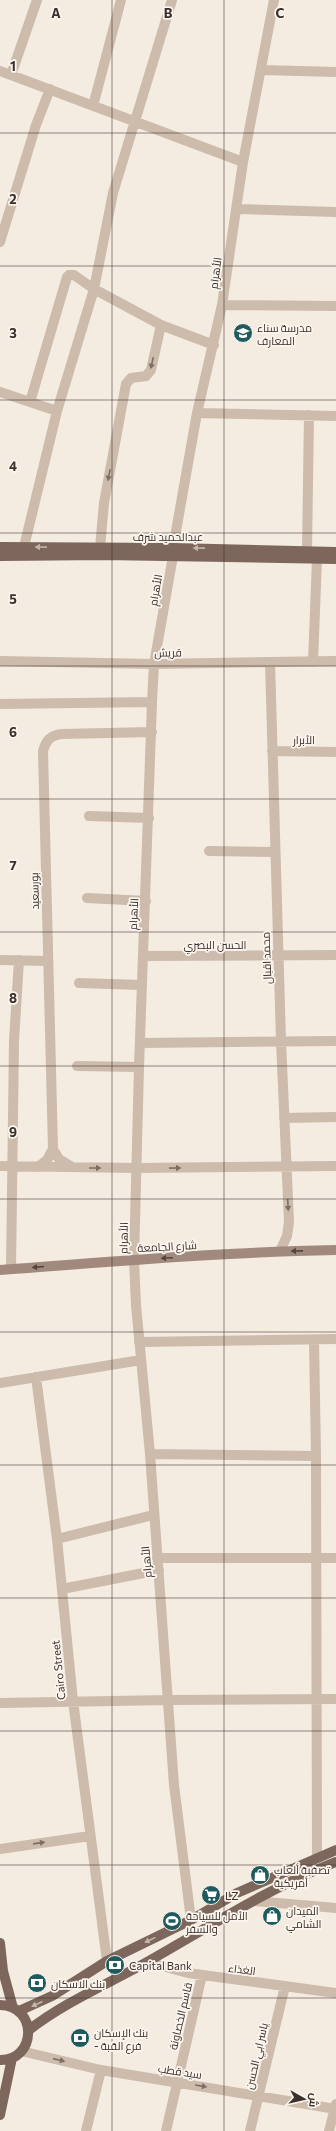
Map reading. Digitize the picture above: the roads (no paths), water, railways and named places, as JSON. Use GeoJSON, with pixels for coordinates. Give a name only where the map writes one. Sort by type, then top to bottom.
{"type":"FeatureCollection","features":[{"type":"Feature","properties":{"kind":"main road","name":"عبدالحميد شرف"},"geometry":{"type":"LineString","coordinates":[[0,547],[22,552],[336,552]]}},
{"type":"Feature","properties":{"kind":"main road","name":"عبدالحميد شرف"},"geometry":{"type":"LineString","coordinates":[[0,556],[22,552],[100,548],[336,559]]}},
{"type":"Feature","properties":{"kind":"main road","name":"شارع الجامعة"},"geometry":{"type":"LineString","coordinates":[[0,1270],[280,1251],[336,1250]]}},
{"type":"Feature","properties":{"kind":"main road"},"geometry":{"type":"LineString","coordinates":[[0,2005],[16,2009],[52,1996],[108,1961],[191,1920],[237,1893],[336,1850]]}},
{"type":"Feature","properties":{"kind":"main road"},"geometry":{"type":"LineString","coordinates":[[29,2030],[54,2012],[147,1962],[254,1901],[336,1862]]}},
{"type":"Feature","properties":{"kind":"main road"},"geometry":{"type":"LineString","coordinates":[[0,1943],[6,1985],[16,2009],[27,2023],[29,2030],[28,2037],[22,2051],[12,2058],[0,2060]]}},
{"type":"Feature","properties":{"kind":"main road"},"geometry":{"type":"LineString","coordinates":[[0,2115],[12,2058]]}},
{"type":"Feature","properties":{"kind":"street"},"geometry":{"type":"LineString","coordinates":[[11,75],[37,0]]}},
{"type":"Feature","properties":{"kind":"street"},"geometry":{"type":"LineString","coordinates":[[94,106],[121,0]]}},
{"type":"Feature","properties":{"kind":"street"},"geometry":{"type":"LineString","coordinates":[[22,552],[57,412],[94,288],[113,193],[172,0]]}},
{"type":"Feature","properties":{"kind":"street","name":"الأهرام"},"geometry":{"type":"LineString","coordinates":[[191,1920],[174,1785],[169,1700],[158,1558],[153,1515],[150,1454],[139,1342],[134,1260],[139,1067],[152,702],[154,664],[197,413],[214,345],[222,305],[243,162],[262,70],[274,0]]}},
{"type":"Feature","properties":{"kind":"street"},"geometry":{"type":"LineString","coordinates":[[262,70],[336,72]]}},
{"type":"Feature","properties":{"kind":"street"},"geometry":{"type":"LineString","coordinates":[[0,71],[243,162]]}},
{"type":"Feature","properties":{"kind":"street"},"geometry":{"type":"LineString","coordinates":[[0,242],[36,124],[50,89]]}},
{"type":"Feature","properties":{"kind":"street"},"geometry":{"type":"LineString","coordinates":[[236,209],[336,212]]}},
{"type":"Feature","properties":{"kind":"street"},"geometry":{"type":"LineString","coordinates":[[30,402],[67,277],[69,275],[74,275],[94,288],[161,325],[214,345]]}},
{"type":"Feature","properties":{"kind":"street"},"geometry":{"type":"LineString","coordinates":[[222,305],[336,306]]}},
{"type":"Feature","properties":{"kind":"street"},"geometry":{"type":"LineString","coordinates":[[100,548],[104,503],[126,384],[131,378],[146,376],[151,370],[161,325]]}},
{"type":"Feature","properties":{"kind":"street"},"geometry":{"type":"LineString","coordinates":[[0,392],[57,412]]}},
{"type":"Feature","properties":{"kind":"street"},"geometry":{"type":"LineString","coordinates":[[197,413],[336,416]]}},
{"type":"Feature","properties":{"kind":"street"},"geometry":{"type":"LineString","coordinates":[[307,551],[309,415]]}},
{"type":"Feature","properties":{"kind":"street"},"geometry":{"type":"LineString","coordinates":[[313,662],[317,559]]}},
{"type":"Feature","properties":{"kind":"street","name":"قريش"},"geometry":{"type":"LineString","coordinates":[[0,661],[154,664],[336,661]]}},
{"type":"Feature","properties":{"kind":"street","name":"محمد اقبال"},"geometry":{"type":"LineString","coordinates":[[270,662],[278,956],[289,1229],[280,1251]]}},
{"type":"Feature","properties":{"kind":"street"},"geometry":{"type":"LineString","coordinates":[[0,704],[152,702]]}},
{"type":"Feature","properties":{"kind":"street","name":"بورسعيد"},"geometry":{"type":"LineString","coordinates":[[53,1149],[43,751],[45,744],[50,737],[62,734],[152,732]]}},
{"type":"Feature","properties":{"kind":"street","name":"الأبرار"},"geometry":{"type":"LineString","coordinates":[[272,751],[336,752]]}},
{"type":"Feature","properties":{"kind":"street"},"geometry":{"type":"LineString","coordinates":[[89,816],[149,818]]}},
{"type":"Feature","properties":{"kind":"street"},"geometry":{"type":"LineString","coordinates":[[209,851],[275,852]]}},
{"type":"Feature","properties":{"kind":"street"},"geometry":{"type":"LineString","coordinates":[[87,898],[146,901]]}},
{"type":"Feature","properties":{"kind":"street","name":"الحسن البصري"},"geometry":{"type":"LineString","coordinates":[[143,956],[336,955]]}},
{"type":"Feature","properties":{"kind":"street"},"geometry":{"type":"LineString","coordinates":[[0,960],[48,961]]}},
{"type":"Feature","properties":{"kind":"street"},"geometry":{"type":"LineString","coordinates":[[11,1270],[14,1041],[19,960]]}},
{"type":"Feature","properties":{"kind":"street"},"geometry":{"type":"LineString","coordinates":[[79,982],[142,985]]}},
{"type":"Feature","properties":{"kind":"street"},"geometry":{"type":"LineString","coordinates":[[140,1043],[336,1041]]}},
{"type":"Feature","properties":{"kind":"street"},"geometry":{"type":"LineString","coordinates":[[77,1066],[139,1067]]}},
{"type":"Feature","properties":{"kind":"street"},"geometry":{"type":"LineString","coordinates":[[284,1118],[336,1117]]}},
{"type":"Feature","properties":{"kind":"street"},"geometry":{"type":"LineString","coordinates":[[38,1167],[47,1160],[53,1149],[63,1163],[74,1168]]}},
{"type":"Feature","properties":{"kind":"street"},"geometry":{"type":"LineString","coordinates":[[0,1166],[74,1168],[336,1166]]}},
{"type":"Feature","properties":{"kind":"street"},"geometry":{"type":"LineString","coordinates":[[139,1342],[336,1339]]}},
{"type":"Feature","properties":{"kind":"street"},"geometry":{"type":"LineString","coordinates":[[314,1340],[316,1456],[317,1857]]}},
{"type":"Feature","properties":{"kind":"street"},"geometry":{"type":"LineString","coordinates":[[0,1383],[141,1360]]}},
{"type":"Feature","properties":{"kind":"street","name":"Cairo Street"},"geometry":{"type":"LineString","coordinates":[[36,1377],[57,1539],[73,1701],[108,1961]]}},
{"type":"Feature","properties":{"kind":"street"},"geometry":{"type":"LineString","coordinates":[[150,1454],[316,1456]]}},
{"type":"Feature","properties":{"kind":"street"},"geometry":{"type":"LineString","coordinates":[[57,1539],[153,1515]]}},
{"type":"Feature","properties":{"kind":"street"},"geometry":{"type":"LineString","coordinates":[[158,1558],[336,1558]]}},
{"type":"Feature","properties":{"kind":"street"},"geometry":{"type":"LineString","coordinates":[[62,1589],[159,1570]]}},
{"type":"Feature","properties":{"kind":"street"},"geometry":{"type":"LineString","coordinates":[[0,1703],[169,1700],[336,1700]]}},
{"type":"Feature","properties":{"kind":"street"},"geometry":{"type":"LineString","coordinates":[[0,1849],[90,1836]]}},
{"type":"Feature","properties":{"kind":"street"},"geometry":{"type":"LineString","coordinates":[[254,1901],[336,1908]]}},
{"type":"Feature","properties":{"kind":"street","name":"الغذاء"},"geometry":{"type":"LineString","coordinates":[[147,1962],[202,1975],[336,1993]]}},
{"type":"Feature","properties":{"kind":"street","name":"قاسم الخصاونة"},"geometry":{"type":"LineString","coordinates":[[166,2131],[202,1975]]}},
{"type":"Feature","properties":{"kind":"street","name":"ياسر ابي الحسن"},"geometry":{"type":"LineString","coordinates":[[250,2131],[285,1986]]}},
{"type":"Feature","properties":{"kind":"street","name":"سيد قطب"},"geometry":{"type":"LineString","coordinates":[[22,2051],[101,2070],[336,2107]]}},
{"type":"Feature","properties":{"kind":"street"},"geometry":{"type":"LineString","coordinates":[[86,2131],[101,2070]]}},
{"type":"Feature","properties":{"kind":"street"},"geometry":{"type":"LineString","coordinates":[[329,2131],[336,2107]]}},
{"type":"Feature","properties":{"kind":"place","name":"مدرسة سناء المعارف"},"geometry":{"type":"Point","coordinates":[243,333]}},
{"type":"Feature","properties":{"kind":"place","name":"تصفية ألعاب أمريكية"},"geometry":{"type":"Point","coordinates":[260,1875]}},
{"type":"Feature","properties":{"kind":"place","name":"LZ"},"geometry":{"type":"Point","coordinates":[211,1895]}},
{"type":"Feature","properties":{"kind":"place","name":"الميدان الشامي"},"geometry":{"type":"Point","coordinates":[272,1916]}},
{"type":"Feature","properties":{"kind":"place","name":"الأمل للسياحة والسفر"},"geometry":{"type":"Point","coordinates":[172,1921]}},
{"type":"Feature","properties":{"kind":"place","name":"Capital Bank"},"geometry":{"type":"Point","coordinates":[115,1965]}},
{"type":"Feature","properties":{"kind":"place","name":"بنك الاسكان"},"geometry":{"type":"Point","coordinates":[37,1983]}},
{"type":"Feature","properties":{"kind":"place","name":"بنك الإسكان - فرع القبة"},"geometry":{"type":"Point","coordinates":[80,2038]}}]}
